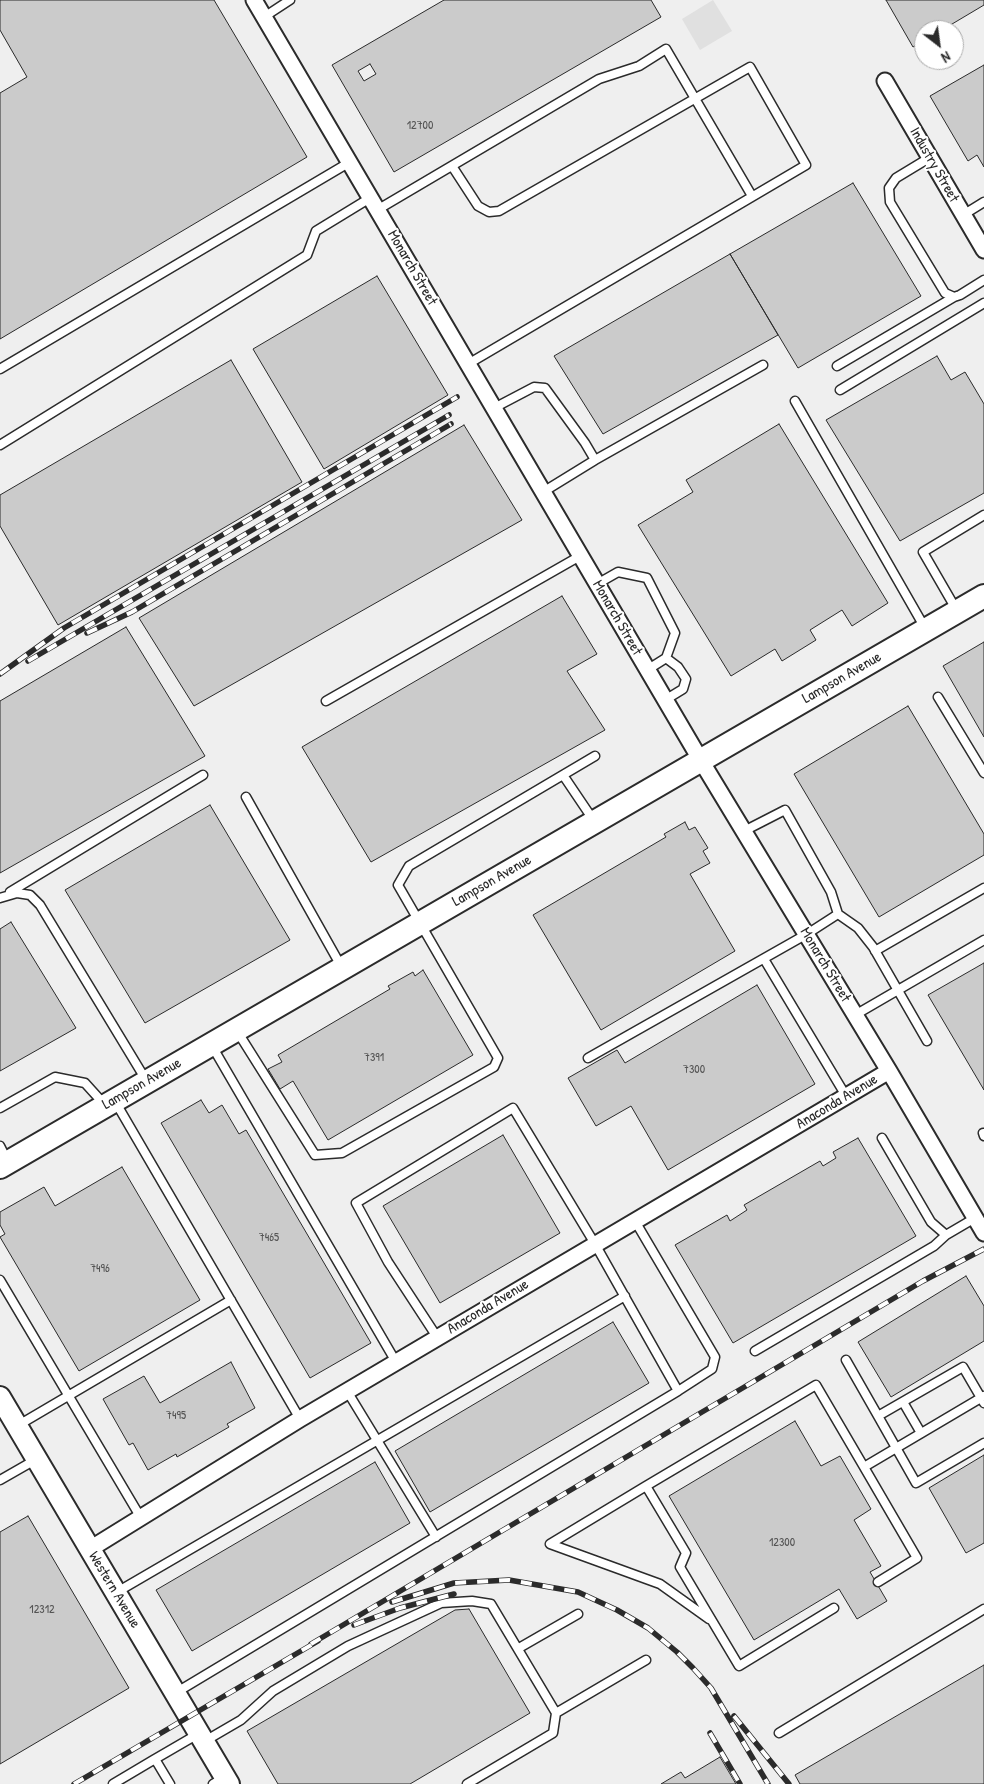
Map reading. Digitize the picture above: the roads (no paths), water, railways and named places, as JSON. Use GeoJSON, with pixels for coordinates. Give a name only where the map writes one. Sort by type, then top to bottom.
{"type":"FeatureCollection","features":[{"type":"Feature","properties":{"kind":"main road","name":"Lampson Avenue"},"geometry":{"type":"LineString","coordinates":[[3,1158],[110,1103],[700,759],[984,596]]}},
{"type":"Feature","properties":{"kind":"street","name":"Monarch Street"},"geometry":{"type":"LineString","coordinates":[[254,0],[647,670],[856,1015],[984,1232]]}},
{"type":"Feature","properties":{"kind":"street","name":"Industry Street"},"geometry":{"type":"LineString","coordinates":[[885,81],[984,250]]}},
{"type":"Feature","properties":{"kind":"street","name":"Anaconda Avenue"},"geometry":{"type":"LineString","coordinates":[[90,1549],[300,1418],[889,1071]]}},
{"type":"Feature","properties":{"kind":"street","name":"Western Avenue"},"geometry":{"type":"LineString","coordinates":[[0,1397],[201,1738],[222,1782]]}},
{"type":"Feature","properties":{"kind":"lane"},"geometry":{"type":"LineString","coordinates":[[264,17],[290,0]]}},
{"type":"Feature","properties":{"kind":"lane"},"geometry":{"type":"LineString","coordinates":[[0,444],[308,255],[316,231],[452,166],[599,79],[639,66],[666,49],[752,196]]}},
{"type":"Feature","properties":{"kind":"lane"},"geometry":{"type":"LineString","coordinates":[[452,166],[478,206],[489,212],[499,211],[750,67],[806,165],[468,364]]}},
{"type":"Feature","properties":{"kind":"lane"},"geometry":{"type":"LineString","coordinates":[[929,158],[896,178],[889,188],[890,202],[944,293],[954,297]]}},
{"type":"Feature","properties":{"kind":"lane"},"geometry":{"type":"LineString","coordinates":[[0,369],[350,162]]}},
{"type":"Feature","properties":{"kind":"lane"},"geometry":{"type":"LineString","coordinates":[[963,214],[984,202]]}},
{"type":"Feature","properties":{"kind":"lane"},"geometry":{"type":"LineString","coordinates":[[837,366],[984,280]]}},
{"type":"Feature","properties":{"kind":"lane"},"geometry":{"type":"LineString","coordinates":[[840,390],[984,303]]}},
{"type":"Feature","properties":{"kind":"lane"},"geometry":{"type":"LineString","coordinates":[[543,492],[595,460],[763,365]]}},
{"type":"Feature","properties":{"kind":"lane"},"geometry":{"type":"LineString","coordinates":[[494,408],[534,386],[545,388],[595,460]]}},
{"type":"Feature","properties":{"kind":"lane"},"geometry":{"type":"LineString","coordinates":[[795,401],[926,630]]}},
{"type":"Feature","properties":{"kind":"lane"},"geometry":{"type":"LineString","coordinates":[[957,611],[922,552],[984,515]]}},
{"type":"Feature","properties":{"kind":"lane"},"geometry":{"type":"LineString","coordinates":[[326,701],[580,556]]}},
{"type":"Feature","properties":{"kind":"lane"},"geometry":{"type":"LineString","coordinates":[[597,584],[618,572],[647,578],[675,633],[666,658],[647,670]]}},
{"type":"Feature","properties":{"kind":"lane"},"geometry":{"type":"LineString","coordinates":[[665,700],[683,689],[686,680],[678,667],[666,658]]}},
{"type":"Feature","properties":{"kind":"lane"},"geometry":{"type":"LineString","coordinates":[[938,697],[984,773]]}},
{"type":"Feature","properties":{"kind":"lane"},"geometry":{"type":"LineString","coordinates":[[236,1030],[315,1155],[342,1153],[494,1066],[498,1058],[398,885],[409,866],[594,756]]}},
{"type":"Feature","properties":{"kind":"lane"},"geometry":{"type":"LineString","coordinates":[[1,897],[203,775]]}},
{"type":"Feature","properties":{"kind":"lane"},"geometry":{"type":"LineString","coordinates":[[563,775],[594,821]]}},
{"type":"Feature","properties":{"kind":"lane"},"geometry":{"type":"LineString","coordinates":[[246,798],[342,968]]}},
{"type":"Feature","properties":{"kind":"lane"},"geometry":{"type":"LineString","coordinates":[[744,831],[785,810],[831,892],[838,914],[858,928],[875,951],[927,1041]]}},
{"type":"Feature","properties":{"kind":"lane"},"geometry":{"type":"LineString","coordinates":[[875,951],[984,888]]}},
{"type":"Feature","properties":{"kind":"lane"},"geometry":{"type":"LineString","coordinates":[[1,897],[17,893],[30,895],[40,905],[147,1081]]}},
{"type":"Feature","properties":{"kind":"lane"},"geometry":{"type":"LineString","coordinates":[[588,1058],[764,959],[838,914]]}},
{"type":"Feature","properties":{"kind":"lane"},"geometry":{"type":"LineString","coordinates":[[856,1015],[984,940]]}},
{"type":"Feature","properties":{"kind":"lane"},"geometry":{"type":"LineString","coordinates":[[764,959],[846,1096]]}},
{"type":"Feature","properties":{"kind":"lane"},"geometry":{"type":"LineString","coordinates":[[211,1044],[396,1362]]}},
{"type":"Feature","properties":{"kind":"lane"},"geometry":{"type":"LineString","coordinates":[[0,1108],[55,1077],[85,1083],[110,1103],[231,1300],[300,1418]]}},
{"type":"Feature","properties":{"kind":"lane"},"geometry":{"type":"LineString","coordinates":[[437,1338],[388,1262],[356,1204],[512,1108],[595,1244],[678,1391]]}},
{"type":"Feature","properties":{"kind":"lane"},"geometry":{"type":"LineString","coordinates":[[882,1138],[931,1222],[946,1235]]}},
{"type":"Feature","properties":{"kind":"lane"},"geometry":{"type":"LineString","coordinates":[[755,1351],[934,1246],[946,1235],[975,1218]]}},
{"type":"Feature","properties":{"kind":"lane"},"geometry":{"type":"LineString","coordinates":[[175,1693],[712,1369],[715,1357],[635,1221]]}},
{"type":"Feature","properties":{"kind":"lane"},"geometry":{"type":"LineString","coordinates":[[0,1280],[141,1518]]}},
{"type":"Feature","properties":{"kind":"lane"},"geometry":{"type":"LineString","coordinates":[[116,1593],[378,1442],[625,1296]]}},
{"type":"Feature","properties":{"kind":"lane"},"geometry":{"type":"LineString","coordinates":[[17,1426],[231,1300]]}},
{"type":"Feature","properties":{"kind":"lane"},"geometry":{"type":"LineString","coordinates":[[846,1360],[916,1483],[984,1443]]}},
{"type":"Feature","properties":{"kind":"lane"},"geometry":{"type":"LineString","coordinates":[[864,1467],[983,1399],[963,1367],[878,1416]]}},
{"type":"Feature","properties":{"kind":"lane"},"geometry":{"type":"LineString","coordinates":[[714,1623],[660,1584],[550,1544],[816,1386],[917,1558],[878,1582]]}},
{"type":"Feature","properties":{"kind":"lane"},"geometry":{"type":"LineString","coordinates":[[347,1391],[436,1537]]}},
{"type":"Feature","properties":{"kind":"lane"},"geometry":{"type":"LineString","coordinates":[[903,1402],[921,1433]]}},
{"type":"Feature","properties":{"kind":"lane"},"geometry":{"type":"LineString","coordinates":[[0,1480],[37,1459]]}},
{"type":"Feature","properties":{"kind":"lane"},"geometry":{"type":"LineString","coordinates":[[646,1486],[686,1553],[680,1567],[739,1666],[834,1608]]}},
{"type":"Feature","properties":{"kind":"lane"},"geometry":{"type":"LineString","coordinates":[[113,1784],[155,1759],[241,1720],[273,1691],[348,1646],[441,1603],[472,1601],[491,1604],[519,1648],[556,1713],[553,1733],[467,1784]]}},
{"type":"Feature","properties":{"kind":"lane"},"geometry":{"type":"LineString","coordinates":[[779,1733],[984,1610]]}},
{"type":"Feature","properties":{"kind":"lane"},"geometry":{"type":"LineString","coordinates":[[519,1648],[578,1614]]}},
{"type":"Feature","properties":{"kind":"lane"},"geometry":{"type":"LineString","coordinates":[[556,1713],[646,1660]]}},
{"type":"Feature","properties":{"kind":"lane"},"geometry":{"type":"LineString","coordinates":[[155,1759],[170,1784]]}},
{"type":"Feature","properties":{"kind":"railway"},"geometry":{"type":"LineString","coordinates":[[0,674],[64,628],[457,397]]}},
{"type":"Feature","properties":{"kind":"railway"},"geometry":{"type":"LineString","coordinates":[[28,661],[449,415]]}},
{"type":"Feature","properties":{"kind":"railway"},"geometry":{"type":"LineString","coordinates":[[87,633],[132,612],[451,424]]}},
{"type":"Feature","properties":{"kind":"railway"},"geometry":{"type":"LineString","coordinates":[[311,1644],[923,1281],[984,1249]]}},
{"type":"Feature","properties":{"kind":"railway"},"geometry":{"type":"LineString","coordinates":[[392,1602],[454,1583],[509,1580],[578,1592],[617,1610],[648,1628],[677,1652],[711,1688],[768,1784]]}},
{"type":"Feature","properties":{"kind":"railway"},"geometry":{"type":"LineString","coordinates":[[354,1625],[400,1608],[454,1594]]}},
{"type":"Feature","properties":{"kind":"railway"},"geometry":{"type":"LineString","coordinates":[[74,1784],[318,1641]]}},
{"type":"Feature","properties":{"kind":"railway"},"geometry":{"type":"LineString","coordinates":[[734,1716],[789,1784]]}},
{"type":"Feature","properties":{"kind":"railway"},"geometry":{"type":"LineString","coordinates":[[710,1733],[740,1784]]}}]}
